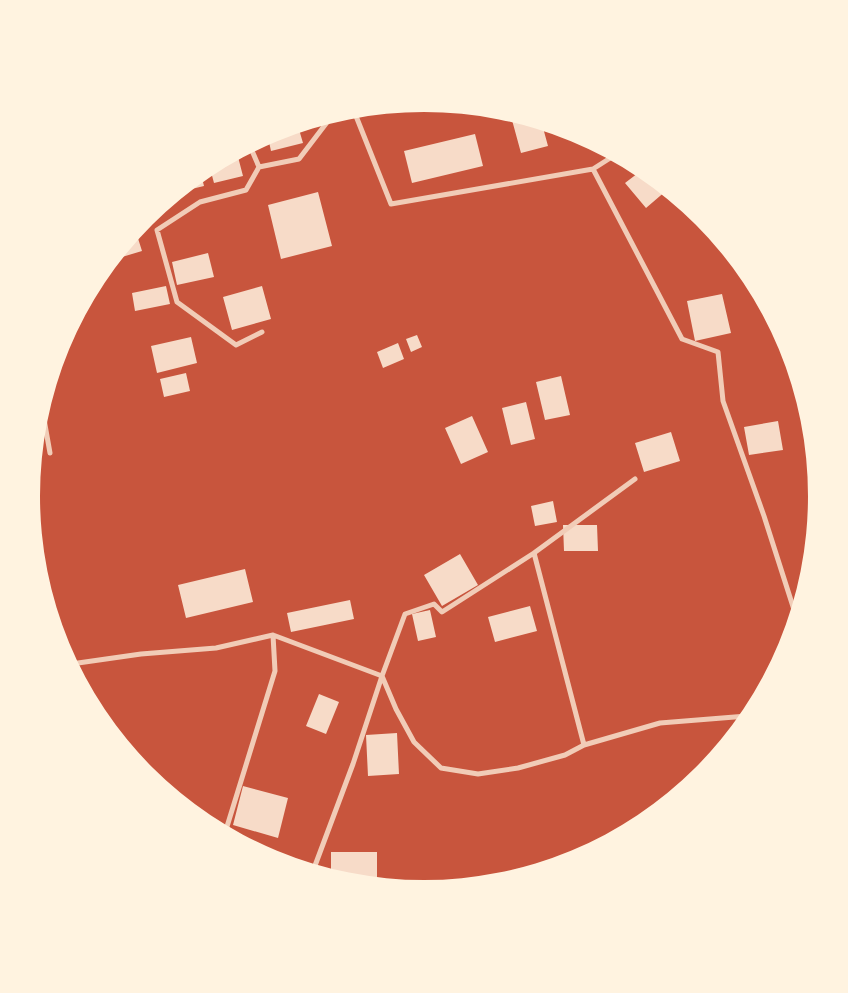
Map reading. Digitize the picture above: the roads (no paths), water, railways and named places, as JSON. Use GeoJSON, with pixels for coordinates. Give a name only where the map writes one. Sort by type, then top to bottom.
{"type":"FeatureCollection","features":[{"type":"Feature","properties":{"kind":"street"},"geometry":{"type":"LineString","coordinates":[[355,119],[391,204],[593,169],[608,160]]}},
{"type":"Feature","properties":{"kind":"street"},"geometry":{"type":"LineString","coordinates":[[259,167],[299,160],[324,126]]}},
{"type":"Feature","properties":{"kind":"street"},"geometry":{"type":"LineString","coordinates":[[253,153],[259,167]]}},
{"type":"Feature","properties":{"kind":"street"},"geometry":{"type":"LineString","coordinates":[[259,167],[246,190],[200,202],[157,230],[177,302],[236,345],[262,332]]}},
{"type":"Feature","properties":{"kind":"street"},"geometry":{"type":"LineString","coordinates":[[593,169],[682,339],[718,352],[723,401],[764,516],[792,605]]}},
{"type":"Feature","properties":{"kind":"street"},"geometry":{"type":"LineString","coordinates":[[46,429],[50,453]]}},
{"type":"Feature","properties":{"kind":"street"},"geometry":{"type":"LineString","coordinates":[[316,864],[353,764],[405,614],[434,604],[442,612],[534,552],[635,479]]}},
{"type":"Feature","properties":{"kind":"street"},"geometry":{"type":"LineString","coordinates":[[534,552],[584,745]]}},
{"type":"Feature","properties":{"kind":"street"},"geometry":{"type":"LineString","coordinates":[[227,826],[275,671],[273,635]]}},
{"type":"Feature","properties":{"kind":"street"},"geometry":{"type":"LineString","coordinates":[[79,663],[141,654],[216,648],[273,635],[382,676],[396,709],[414,742],[440,768],[478,774],[518,768],[565,755],[584,745],[660,722],[738,718]]}}]}
